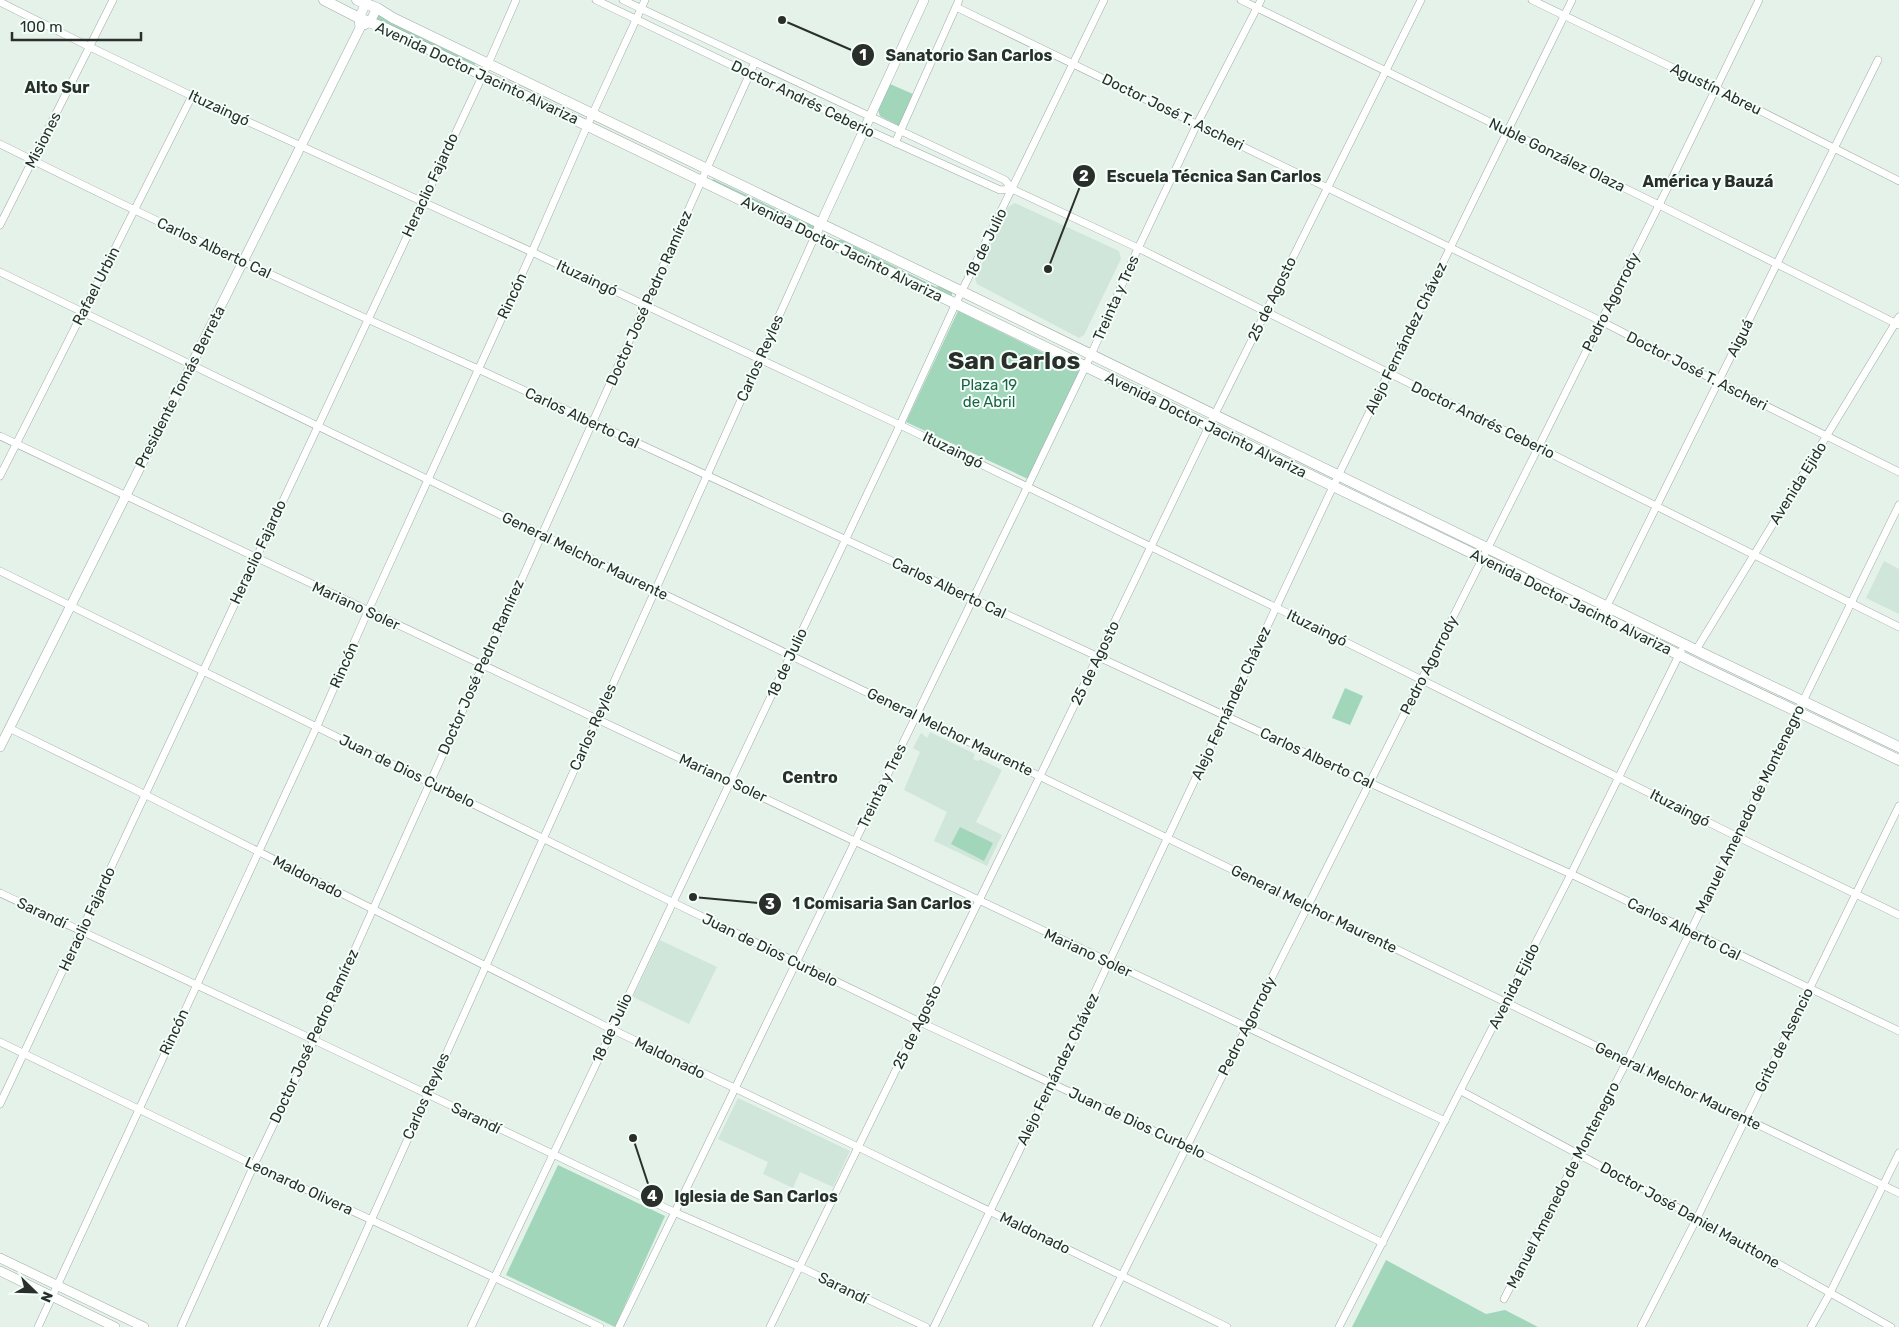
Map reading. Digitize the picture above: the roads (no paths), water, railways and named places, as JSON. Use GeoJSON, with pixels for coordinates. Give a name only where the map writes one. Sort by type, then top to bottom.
{"type":"FeatureCollection","features":[{"type":"Feature","properties":{"kind":"main road","name":"Avenida Doctor Jacinto Alvariza"},"geometry":{"type":"LineString","coordinates":[[324,0],[359,23],[370,22],[387,29],[1899,760]]}},
{"type":"Feature","properties":{"kind":"main road","name":"Avenida Doctor Jacinto Alvariza"},"geometry":{"type":"LineString","coordinates":[[369,2],[392,18],[962,292],[1899,747]]}},
{"type":"Feature","properties":{"kind":"street","name":"Misiones"},"geometry":{"type":"LineString","coordinates":[[0,225],[114,0]]}},
{"type":"Feature","properties":{"kind":"street","name":"Heraclio Fajardo"},"geometry":{"type":"LineString","coordinates":[[0,1104],[488,64],[516,0]]}},
{"type":"Feature","properties":{"kind":"street","name":"Doctor Andrés Ceberio"},"geometry":{"type":"LineString","coordinates":[[596,0],[895,143],[1000,190],[1012,189]]}},
{"type":"Feature","properties":{"kind":"street","name":"Doctor Andrés Ceberio"},"geometry":{"type":"LineString","coordinates":[[623,0],[1005,180],[1012,189],[1266,311],[1753,556],[1899,626]]}},
{"type":"Feature","properties":{"kind":"street","name":"Rincón"},"geometry":{"type":"LineString","coordinates":[[38,1327],[317,726],[644,0]]}},
{"type":"Feature","properties":{"kind":"street","name":"Carlos Reyles"},"geometry":{"type":"LineString","coordinates":[[323,1327],[484,966],[820,224],[924,0]]}},
{"type":"Feature","properties":{"kind":"street","name":"18 de Julio"},"geometry":{"type":"LineString","coordinates":[[471,1327],[611,1029],[846,540],[956,304],[1104,0]]}},
{"type":"Feature","properties":{"kind":"street","name":"Nuble González Olaza"},"geometry":{"type":"LineString","coordinates":[[1241,0],[1776,264],[1898,322]]}},
{"type":"Feature","properties":{"kind":"street","name":"Treinta y Tres"},"geometry":{"type":"LineString","coordinates":[[618,1327],[1028,486],[1091,355],[1138,248],[1197,124],[1262,0]]}},
{"type":"Feature","properties":{"kind":"street","name":"25 de Agosto"},"geometry":{"type":"LineString","coordinates":[[770,1327],[1098,657],[1208,427],[1420,0]]}},
{"type":"Feature","properties":{"kind":"street","name":"Agustín Abreu"},"geometry":{"type":"LineString","coordinates":[[1532,0],[1835,147],[1899,181]]}},
{"type":"Feature","properties":{"kind":"street","name":"Alejo Fernández Chávez"},"geometry":{"type":"LineString","coordinates":[[934,1327],[1052,1083],[1275,607],[1572,0]]}},
{"type":"Feature","properties":{"kind":"street","name":"Pedro Agorrody"},"geometry":{"type":"LineString","coordinates":[[1096,1327],[1538,448],[1759,0]]}},
{"type":"Feature","properties":{"kind":"street","name":"Ituzaingó"},"geometry":{"type":"LineString","coordinates":[[0,2],[90,48],[532,252],[1028,486],[1899,915]]}},
{"type":"Feature","properties":{"kind":"street","name":"Presidente Tomás Berreta"},"geometry":{"type":"LineString","coordinates":[[0,747],[243,262],[369,2]]}},
{"type":"Feature","properties":{"kind":"street"},"geometry":{"type":"LineString","coordinates":[[369,2],[370,22]]}},
{"type":"Feature","properties":{"kind":"street","name":"Doctor José T. Ascheri"},"geometry":{"type":"LineString","coordinates":[[958,4],[1072,64],[1601,321],[1718,382],[1899,472]]}},
{"type":"Feature","properties":{"kind":"street"},"geometry":{"type":"LineString","coordinates":[[895,143],[958,4]]}},
{"type":"Feature","properties":{"kind":"street","name":"Aiguá"},"geometry":{"type":"LineString","coordinates":[[1602,616],[1878,60]]}},
{"type":"Feature","properties":{"kind":"street","name":"Doctor José Pedro Ramírez"},"geometry":{"type":"LineString","coordinates":[[182,1327],[254,1165],[314,1040],[373,910],[429,782],[755,62]]}},
{"type":"Feature","properties":{"kind":"street","name":"Rafael Urbin"},"geometry":{"type":"LineString","coordinates":[[0,476],[192,96]]}},
{"type":"Feature","properties":{"kind":"street","name":"Carlos Alberto Cal"},"geometry":{"type":"LineString","coordinates":[[0,144],[135,211],[367,320],[478,369],[1370,783],[1571,874],[1899,1031]]}},
{"type":"Feature","properties":{"kind":"street","name":"General Melchor Maurente"},"geometry":{"type":"LineString","coordinates":[[0,272],[1899,1193]]}},
{"type":"Feature","properties":{"kind":"street","name":"Avenida Ejido"},"geometry":{"type":"LineString","coordinates":[[1696,650],[1898,322]]}},
{"type":"Feature","properties":{"kind":"street","name":"Mariano Soler"},"geometry":{"type":"LineString","coordinates":[[0,436],[731,782],[1108,963],[1445,1121]]}},
{"type":"Feature","properties":{"kind":"street","name":"Manuel Amenedo de Montenegro"},"geometry":{"type":"LineString","coordinates":[[1504,1299],[1627,1061],[1899,505]]}},
{"type":"Feature","properties":{"kind":"street","name":"Juan de Dios Curbelo"},"geometry":{"type":"LineString","coordinates":[[0,570],[797,963],[1186,1146],[1383,1243]]}},
{"type":"Feature","properties":{"kind":"street","name":"Avenida Ejido"},"geometry":{"type":"LineString","coordinates":[[1339,1327],[1461,1092],[1684,644]]}},
{"type":"Feature","properties":{"kind":"street","name":"Maldonado"},"geometry":{"type":"LineString","coordinates":[[9,728],[146,794],[611,1029],[1227,1327]]}},
{"type":"Feature","properties":{"kind":"street","name":"Grito de Asencio"},"geometry":{"type":"LineString","coordinates":[[1641,1327],[1697,1218],[1899,806]]}},
{"type":"Feature","properties":{"kind":"street","name":"Sarandí"},"geometry":{"type":"LineString","coordinates":[[0,893],[314,1040],[552,1155],[674,1212],[800,1267],[926,1327]]}},
{"type":"Feature","properties":{"kind":"street","name":"Leonardo Olivera"},"geometry":{"type":"LineString","coordinates":[[0,1042],[254,1165],[600,1327]]}},
{"type":"Feature","properties":{"kind":"street","name":"Doctor José Daniel Mauttone"},"geometry":{"type":"LineString","coordinates":[[1461,1092],[1697,1218],[1891,1327]]}},
{"type":"Feature","properties":{"kind":"street"},"geometry":{"type":"LineString","coordinates":[[1811,1327],[1830,1293],[1899,1153]]}},
{"type":"Feature","properties":{"kind":"street"},"geometry":{"type":"LineString","coordinates":[[0,1258],[144,1327]]}},
{"type":"Feature","properties":{"kind":"street"},"geometry":{"type":"LineString","coordinates":[[0,1271],[115,1327]]}},
{"type":"Feature","properties":{"kind":"place","name":"Sanatorio San Carlos"},"geometry":{"type":"Point","coordinates":[782,20]}},
{"type":"Feature","properties":{"kind":"place","name":"Escuela Técnica San Carlos"},"geometry":{"type":"Point","coordinates":[1048,269]}},
{"type":"Feature","properties":{"kind":"place","name":"1 Comisaria San Carlos"},"geometry":{"type":"Point","coordinates":[693,897]}},
{"type":"Feature","properties":{"kind":"place","name":"Iglesia de San Carlos"},"geometry":{"type":"Point","coordinates":[633,1138]}},
{"type":"Feature","properties":{"kind":"district","name":"Alto Sur"},"geometry":{"type":"Point","coordinates":[57,87]}},
{"type":"Feature","properties":{"kind":"district","name":"América y Bauzá"},"geometry":{"type":"Point","coordinates":[1708,181]}},
{"type":"Feature","properties":{"kind":"district","name":"San Carlos"},"geometry":{"type":"Point","coordinates":[1014,360]}},
{"type":"Feature","properties":{"kind":"district","name":"Centro"},"geometry":{"type":"Point","coordinates":[810,777]}},
{"type":"Feature","properties":{"kind":"park label","name":"Plaza 19 de Abril"},"geometry":{"type":"Point","coordinates":[989,394]}}]}
